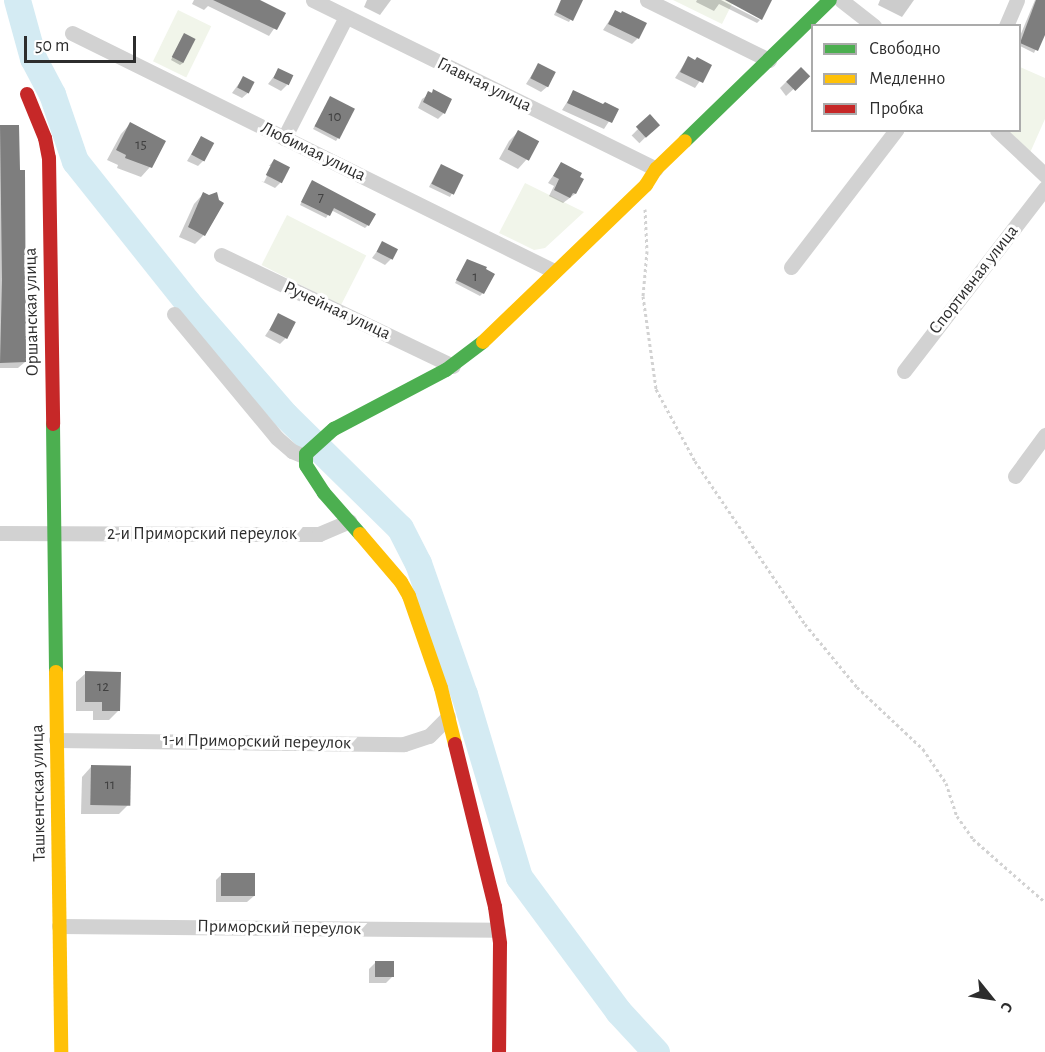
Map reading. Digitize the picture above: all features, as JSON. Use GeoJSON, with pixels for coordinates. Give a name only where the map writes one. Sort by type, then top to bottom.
{"type":"FeatureCollection","features":[{"type":"Feature","properties":{"kind":"street","name":"Главная улица"},"geometry":{"type":"LineString","coordinates":[[313,0],[656,169]]}},
{"type":"Feature","properties":{"kind":"street"},"geometry":{"type":"LineString","coordinates":[[647,0],[769,60]]}},
{"type":"Feature","properties":{"kind":"street"},"geometry":{"type":"LineString","coordinates":[[174,315],[277,438],[292,451],[313,447],[453,366],[490,337],[554,271],[646,185],[656,169],[830,0]]}},
{"type":"Feature","properties":{"kind":"street"},"geometry":{"type":"LineString","coordinates":[[841,0],[871,24]]}},
{"type":"Feature","properties":{"kind":"street"},"geometry":{"type":"LineString","coordinates":[[1007,24],[1017,0]]}},
{"type":"Feature","properties":{"kind":"street"},"geometry":{"type":"LineString","coordinates":[[284,138],[346,16]]}},
{"type":"Feature","properties":{"kind":"street","name":"Любимая улица"},"geometry":{"type":"LineString","coordinates":[[72,33],[554,271]]}},
{"type":"Feature","properties":{"kind":"street","name":"Оршанская улица"},"geometry":{"type":"LineString","coordinates":[[27,94],[45,138],[49,158],[52,534]]}},
{"type":"Feature","properties":{"kind":"street"},"geometry":{"type":"LineString","coordinates":[[790,267],[894,132]]}},
{"type":"Feature","properties":{"kind":"street"},"geometry":{"type":"LineString","coordinates":[[999,132],[1045,175]]}},
{"type":"Feature","properties":{"kind":"street","name":"Спортивная улица"},"geometry":{"type":"LineString","coordinates":[[904,371],[1045,188]]}},
{"type":"Feature","properties":{"kind":"street","name":"Ручейная улица"},"geometry":{"type":"LineString","coordinates":[[221,255],[453,366]]}},
{"type":"Feature","properties":{"kind":"street"},"geometry":{"type":"LineString","coordinates":[[1015,476],[1045,435]]}},
{"type":"Feature","properties":{"kind":"street"},"geometry":{"type":"LineString","coordinates":[[313,447],[306,465],[312,476],[396,574],[409,596],[441,688],[498,930],[499,1052]]}},
{"type":"Feature","properties":{"kind":"street","name":"2-и Приморский переулок"},"geometry":{"type":"LineString","coordinates":[[0,533],[319,534],[349,521]]}},
{"type":"Feature","properties":{"kind":"street","name":"Ташкентская улица"},"geometry":{"type":"LineString","coordinates":[[52,534],[61,1052]]}},
{"type":"Feature","properties":{"kind":"street","name":"1-и Приморский переулок"},"geometry":{"type":"LineString","coordinates":[[56,740],[404,744],[429,736],[448,717]]}},
{"type":"Feature","properties":{"kind":"street","name":"Приморский переулок"},"geometry":{"type":"LineString","coordinates":[[59,926],[498,930]]}},
{"type":"Feature","properties":{"kind":"path"},"geometry":{"type":"LineString","coordinates":[[646,185],[647,251],[643,296],[656,389],[695,461],[805,624],[857,687],[923,749],[946,783],[957,816],[973,839],[1045,902]]}},
{"type":"Feature","properties":{"kind":"shaded area"},"geometry":{"type":"Polygon","coordinates":[[[673,0],[734,0],[722,24],[673,0]]]}},
{"type":"Feature","properties":{"kind":"shaded area"},"geometry":{"type":"Polygon","coordinates":[[[178,10],[211,26],[186,77],[153,61],[178,10]]]}},
{"type":"Feature","properties":{"kind":"shaded area"},"geometry":{"type":"Polygon","coordinates":[[[1021,67],[1045,78],[1045,119],[1029,155],[1004,132],[1021,132],[1021,67]]]}},
{"type":"Feature","properties":{"kind":"shaded area"},"geometry":{"type":"Polygon","coordinates":[[[525,183],[584,212],[545,248],[534,250],[499,233],[525,183]]]}},
{"type":"Feature","properties":{"kind":"shaded area"},"geometry":{"type":"Polygon","coordinates":[[[287,215],[366,255],[341,305],[262,265],[287,215]]]}},
{"type":"Feature","properties":{"kind":"building"},"geometry":{"type":"Polygon","coordinates":[[[213,0],[260,0],[286,13],[277,30],[213,0]]]}},
{"type":"Feature","properties":{"kind":"building"},"geometry":{"type":"Polygon","coordinates":[[[561,0],[583,0],[573,21],[556,12],[561,0]]]}},
{"type":"Feature","properties":{"kind":"building"},"geometry":{"type":"Polygon","coordinates":[[[725,0],[772,0],[762,20],[725,0]]]}},
{"type":"Feature","properties":{"kind":"building"},"geometry":{"type":"Polygon","coordinates":[[[1036,0],[1045,0],[1045,35],[1038,51],[1021,43],[1036,0]]]}},
{"type":"Feature","properties":{"kind":"building"},"geometry":{"type":"Polygon","coordinates":[[[615,10],[647,23],[639,39],[608,24],[615,10]]]}},
{"type":"Feature","properties":{"kind":"building"},"geometry":{"type":"Polygon","coordinates":[[[184,33],[196,39],[183,63],[172,57],[184,33]]]}},
{"type":"Feature","properties":{"kind":"building"},"geometry":{"type":"Polygon","coordinates":[[[688,56],[695,60],[697,57],[712,65],[703,83],[680,72],[688,56]]]}},
{"type":"Feature","properties":{"kind":"building"},"geometry":{"type":"Polygon","coordinates":[[[538,63],[556,72],[548,87],[530,78],[538,63]]]}},
{"type":"Feature","properties":{"kind":"building"},"geometry":{"type":"Polygon","coordinates":[[[801,67],[810,76],[795,91],[786,82],[801,67]]]}},
{"type":"Feature","properties":{"kind":"building"},"geometry":{"type":"Polygon","coordinates":[[[278,68],[293,75],[289,85],[273,78],[278,68]]]}},
{"type":"Feature","properties":{"kind":"building"},"geometry":{"type":"Polygon","coordinates":[[[243,76],[255,82],[249,93],[237,88],[243,76]]]}},
{"type":"Feature","properties":{"kind":"building"},"geometry":{"type":"Polygon","coordinates":[[[433,89],[452,99],[445,114],[423,102],[428,91],[432,93],[433,89]]]}},
{"type":"Feature","properties":{"kind":"building"},"geometry":{"type":"Polygon","coordinates":[[[573,90],[619,109],[612,123],[567,103],[573,90]]]}},
{"type":"Feature","properties":{"kind":"building"},"geometry":{"type":"Polygon","coordinates":[[[330,96],[355,109],[340,139],[315,126],[330,96]]]}},
{"type":"Feature","properties":{"kind":"building"},"geometry":{"type":"Polygon","coordinates":[[[650,114],[660,125],[646,138],[636,127],[650,114]]]}},
{"type":"Feature","properties":{"kind":"building"},"geometry":{"type":"Polygon","coordinates":[[[130,122],[166,141],[152,168],[125,158],[126,155],[116,150],[130,122]]]}},
{"type":"Feature","properties":{"kind":"building"},"geometry":{"type":"Polygon","coordinates":[[[0,125],[19,125],[20,170],[25,170],[26,362],[0,363],[2,280],[0,125]]]}},
{"type":"Feature","properties":{"kind":"building"},"geometry":{"type":"Polygon","coordinates":[[[518,130],[539,141],[529,161],[508,149],[518,130]]]}},
{"type":"Feature","properties":{"kind":"building"},"geometry":{"type":"Polygon","coordinates":[[[201,136],[214,143],[204,162],[191,155],[201,136]]]}},
{"type":"Feature","properties":{"kind":"building"},"geometry":{"type":"Polygon","coordinates":[[[274,159],[290,167],[282,183],[266,175],[274,159]]]}},
{"type":"Feature","properties":{"kind":"building"},"geometry":{"type":"Polygon","coordinates":[[[561,162],[582,173],[580,177],[584,179],[576,194],[573,193],[570,198],[554,190],[559,179],[553,176],[561,162]]]}},
{"type":"Feature","properties":{"kind":"building"},"geometry":{"type":"Polygon","coordinates":[[[441,164],[463,175],[454,195],[431,184],[441,164]]]}},
{"type":"Feature","properties":{"kind":"building"},"geometry":{"type":"Polygon","coordinates":[[[312,180],[376,214],[369,226],[334,208],[330,216],[301,202],[312,180]]]}},
{"type":"Feature","properties":{"kind":"building"},"geometry":{"type":"Polygon","coordinates":[[[203,192],[209,195],[217,192],[219,200],[224,203],[205,236],[188,227],[203,192]]]}},
{"type":"Feature","properties":{"kind":"building"},"geometry":{"type":"Polygon","coordinates":[[[382,241],[398,249],[393,260],[377,252],[382,241]]]}},
{"type":"Feature","properties":{"kind":"building"},"geometry":{"type":"Polygon","coordinates":[[[467,259],[487,267],[486,269],[495,274],[484,294],[456,280],[467,259]]]}},
{"type":"Feature","properties":{"kind":"building"},"geometry":{"type":"Polygon","coordinates":[[[278,313],[296,322],[287,339],[269,330],[278,313]]]}},
{"type":"Feature","properties":{"kind":"building"},"geometry":{"type":"Polygon","coordinates":[[[85,671],[121,672],[120,711],[102,711],[102,702],[85,702],[85,671]]]}},
{"type":"Feature","properties":{"kind":"building"},"geometry":{"type":"Polygon","coordinates":[[[91,765],[131,766],[130,806],[90,805],[91,765]]]}},
{"type":"Feature","properties":{"kind":"building"},"geometry":{"type":"Polygon","coordinates":[[[221,873],[255,873],[255,896],[221,896],[221,873]]]}},
{"type":"Feature","properties":{"kind":"building"},"geometry":{"type":"Polygon","coordinates":[[[375,961],[394,961],[394,977],[375,977],[375,961]]]}},
{"type":"Feature","properties":{"kind":"waterway"},"geometry":{"type":"LineString","coordinates":[[17,0],[33,58],[52,94],[75,161],[188,303],[285,415],[400,528],[418,563],[464,694],[519,877],[618,1011],[656,1052]]}},
{"type":"Feature","properties":{"kind":"traffic: fast"},"geometry":{"type":"LineString","coordinates":[[685,141],[830,0]]}},
{"type":"Feature","properties":{"kind":"traffic: fast"},"geometry":{"type":"LineString","coordinates":[[360,534],[324,493],[306,465],[306,454],[334,429],[446,370],[483,342]]}},
{"type":"Feature","properties":{"kind":"traffic: fast"},"geometry":{"type":"LineString","coordinates":[[53,424],[56,672]]}},
{"type":"Feature","properties":{"kind":"traffic: slow"},"geometry":{"type":"LineString","coordinates":[[483,342],[646,185],[656,169],[685,141]]}},
{"type":"Feature","properties":{"kind":"traffic: slow"},"geometry":{"type":"LineString","coordinates":[[360,534],[401,582],[409,596],[441,688],[455,744]]}},
{"type":"Feature","properties":{"kind":"traffic: slow"},"geometry":{"type":"LineString","coordinates":[[56,672],[61,1052]]}},
{"type":"Feature","properties":{"kind":"traffic: jam"},"geometry":{"type":"LineString","coordinates":[[27,94],[45,138],[49,158],[53,424]]}},
{"type":"Feature","properties":{"kind":"traffic: jam"},"geometry":{"type":"LineString","coordinates":[[455,744],[495,907],[500,944],[499,1052]]}}]}
